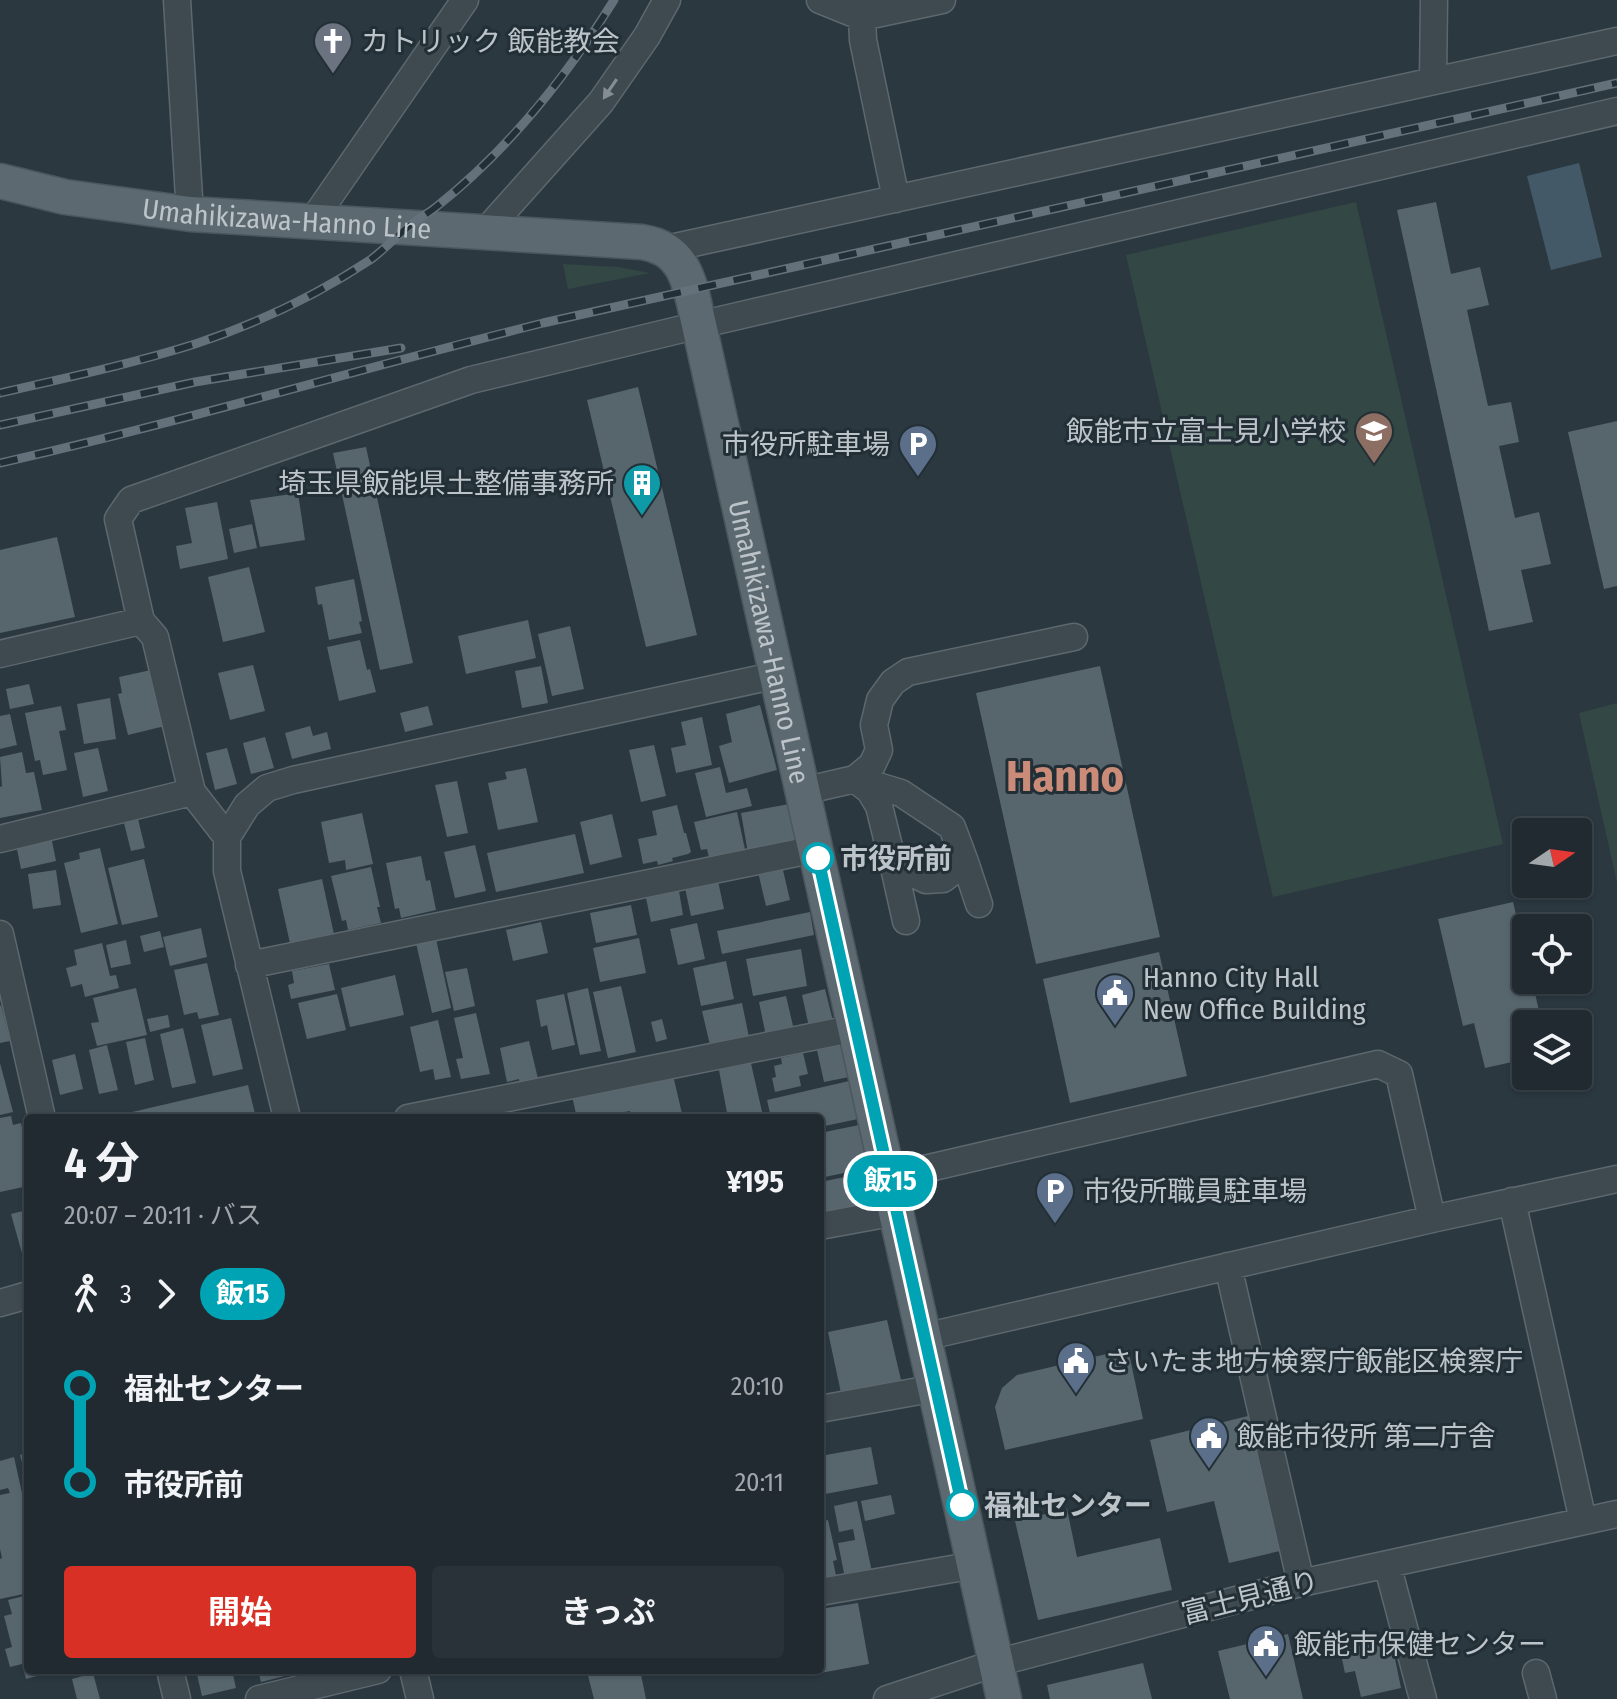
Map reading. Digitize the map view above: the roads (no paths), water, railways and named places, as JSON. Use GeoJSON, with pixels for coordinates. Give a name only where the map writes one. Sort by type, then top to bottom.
{"type":"FeatureCollection","features":[{"type":"Feature","properties":{"kind":"main road","name":"Umahikizawa-Hanno Line"},"geometry":{"type":"LineString","coordinates":[[0,181],[65,197],[190,214],[642,242],[666,249],[683,268],[691,288],[1004,1699]]}},
{"type":"Feature","properties":{"kind":"street"},"geometry":{"type":"LineString","coordinates":[[177,0],[190,214]]}},
{"type":"Feature","properties":{"kind":"street"},"geometry":{"type":"LineString","coordinates":[[311,223],[465,0]]}},
{"type":"Feature","properties":{"kind":"street"},"geometry":{"type":"LineString","coordinates":[[484,233],[601,102],[647,36],[667,0]]}},
{"type":"Feature","properties":{"kind":"street"},"geometry":{"type":"LineString","coordinates":[[820,0],[865,8],[942,0]]}},
{"type":"Feature","properties":{"kind":"street"},"geometry":{"type":"LineString","coordinates":[[1433,80],[1434,0]]}},
{"type":"Feature","properties":{"kind":"street"},"geometry":{"type":"LineString","coordinates":[[865,8],[863,40],[896,199]]}},
{"type":"Feature","properties":{"kind":"street"},"geometry":{"type":"LineString","coordinates":[[666,249],[1617,41]]}},
{"type":"Feature","properties":{"kind":"street"},"geometry":{"type":"LineString","coordinates":[[227,837],[192,792],[155,637],[141,621],[118,519],[131,500],[471,380],[1617,111]]}},
{"type":"Feature","properties":{"kind":"street"},"geometry":{"type":"LineString","coordinates":[[0,654],[141,621]]}},
{"type":"Feature","properties":{"kind":"street"},"geometry":{"type":"LineString","coordinates":[[803,791],[855,779],[872,765],[879,750],[874,725],[880,700],[893,682],[908,672],[1074,637]]}},
{"type":"Feature","properties":{"kind":"street"},"geometry":{"type":"LineString","coordinates":[[286,1114],[227,871],[227,837],[247,805],[267,788],[293,780],[777,675]]}},
{"type":"Feature","properties":{"kind":"street"},"geometry":{"type":"LineString","coordinates":[[855,779],[901,793],[952,827],[979,904]]}},
{"type":"Feature","properties":{"kind":"street"},"geometry":{"type":"LineString","coordinates":[[855,779],[870,791],[879,806],[906,921]]}},
{"type":"Feature","properties":{"kind":"street"},"geometry":{"type":"LineString","coordinates":[[0,839],[192,792]]}},
{"type":"Feature","properties":{"kind":"street"},"geometry":{"type":"LineString","coordinates":[[249,965],[816,849]]}},
{"type":"Feature","properties":{"kind":"street"},"geometry":{"type":"LineString","coordinates":[[893,863],[926,880],[934,880],[943,879],[965,862]]}},
{"type":"Feature","properties":{"kind":"street"},"geometry":{"type":"LineString","coordinates":[[0,934],[41,1114]]}},
{"type":"Feature","properties":{"kind":"street"},"geometry":{"type":"LineString","coordinates":[[428,1114],[856,1028]]}},
{"type":"Feature","properties":{"kind":"street"},"geometry":{"type":"LineString","coordinates":[[890,1177],[1378,1064],[1399,1074],[1432,1219]]}},
{"type":"Feature","properties":{"kind":"street"},"geometry":{"type":"LineString","coordinates":[[924,1337],[1617,1179]]}},
{"type":"Feature","properties":{"kind":"street"},"geometry":{"type":"LineString","coordinates":[[1512,1201],[1583,1521]]}},
{"type":"Feature","properties":{"kind":"street"},"geometry":{"type":"LineString","coordinates":[[824,1225],[896,1212]]}},
{"type":"Feature","properties":{"kind":"street"},"geometry":{"type":"LineString","coordinates":[[1228,1266],[1301,1583]]}},
{"type":"Feature","properties":{"kind":"street"},"geometry":{"type":"LineString","coordinates":[[0,1303],[24,1296]]}},
{"type":"Feature","properties":{"kind":"street"},"geometry":{"type":"LineString","coordinates":[[824,1408],[936,1388]]}},
{"type":"Feature","properties":{"kind":"street","name":"富士見通り"},"geometry":{"type":"LineString","coordinates":[[887,1699],[996,1663],[1301,1583],[1617,1514]]}},
{"type":"Feature","properties":{"kind":"street"},"geometry":{"type":"LineString","coordinates":[[1387,1564],[1423,1699]]}},
{"type":"Feature","properties":{"kind":"street"},"geometry":{"type":"LineString","coordinates":[[824,1591],[975,1565]]}},
{"type":"Feature","properties":{"kind":"street"},"geometry":{"type":"LineString","coordinates":[[1536,1673],[1543,1699]]}},
{"type":"Feature","properties":{"kind":"street"},"geometry":{"type":"LineString","coordinates":[[171,1674],[177,1699]]}},
{"type":"Feature","properties":{"kind":"street"},"geometry":{"type":"LineString","coordinates":[[259,1699],[362,1674]]}},
{"type":"Feature","properties":{"kind":"street"},"geometry":{"type":"LineString","coordinates":[[414,1674],[420,1699]]}},
{"type":"Feature","properties":{"kind":"water"},"geometry":{"type":"Polygon","coordinates":[[[1579,163],[1602,257],[1551,270],[1527,176],[1579,163]]]}},
{"type":"Feature","properties":{"kind":"railway"},"geometry":{"type":"LineString","coordinates":[[0,393],[195,344],[263,318],[350,273],[436,207],[487,162],[556,84],[614,0]]}},
{"type":"Feature","properties":{"kind":"railway"},"geometry":{"type":"LineString","coordinates":[[0,463],[543,323],[1617,83]]}},
{"type":"Feature","properties":{"kind":"railway"},"geometry":{"type":"LineString","coordinates":[[0,425],[195,382],[401,348]]}},
{"type":"Feature","properties":{"kind":"place","name":"カトリック 飯能教会"},"geometry":{"type":"Point","coordinates":[333,75]}},
{"type":"Feature","properties":{"kind":"place","name":"飯能市立富士見小学校"},"geometry":{"type":"Point","coordinates":[1374,465]}},
{"type":"Feature","properties":{"kind":"place","name":"市役所駐車場"},"geometry":{"type":"Point","coordinates":[918,478]}},
{"type":"Feature","properties":{"kind":"place","name":"埼玉県飯能県土整備事務所"},"geometry":{"type":"Point","coordinates":[642,517]}},
{"type":"Feature","properties":{"kind":"place","name":"市役所前"},"geometry":{"type":"Point","coordinates":[818,858]}},
{"type":"Feature","properties":{"kind":"place","name":"Hanno City Hall New Office Building"},"geometry":{"type":"Point","coordinates":[1115,1027]}},
{"type":"Feature","properties":{"kind":"place","name":"市役所職員駐車場"},"geometry":{"type":"Point","coordinates":[1055,1225]}},
{"type":"Feature","properties":{"kind":"place","name":"さいたま地方検察庁飯能区検察庁"},"geometry":{"type":"Point","coordinates":[1076,1395]}},
{"type":"Feature","properties":{"kind":"place","name":"飯能市役所 第二庁舎"},"geometry":{"type":"Point","coordinates":[1209,1470]}},
{"type":"Feature","properties":{"kind":"place","name":"福祉センター"},"geometry":{"type":"Point","coordinates":[962,1505]}},
{"type":"Feature","properties":{"kind":"place","name":"飯能市保健センター"},"geometry":{"type":"Point","coordinates":[1266,1678]}},
{"type":"Feature","properties":{"kind":"district","name":"Hanno"},"geometry":{"type":"Point","coordinates":[1065,776]}}]}
